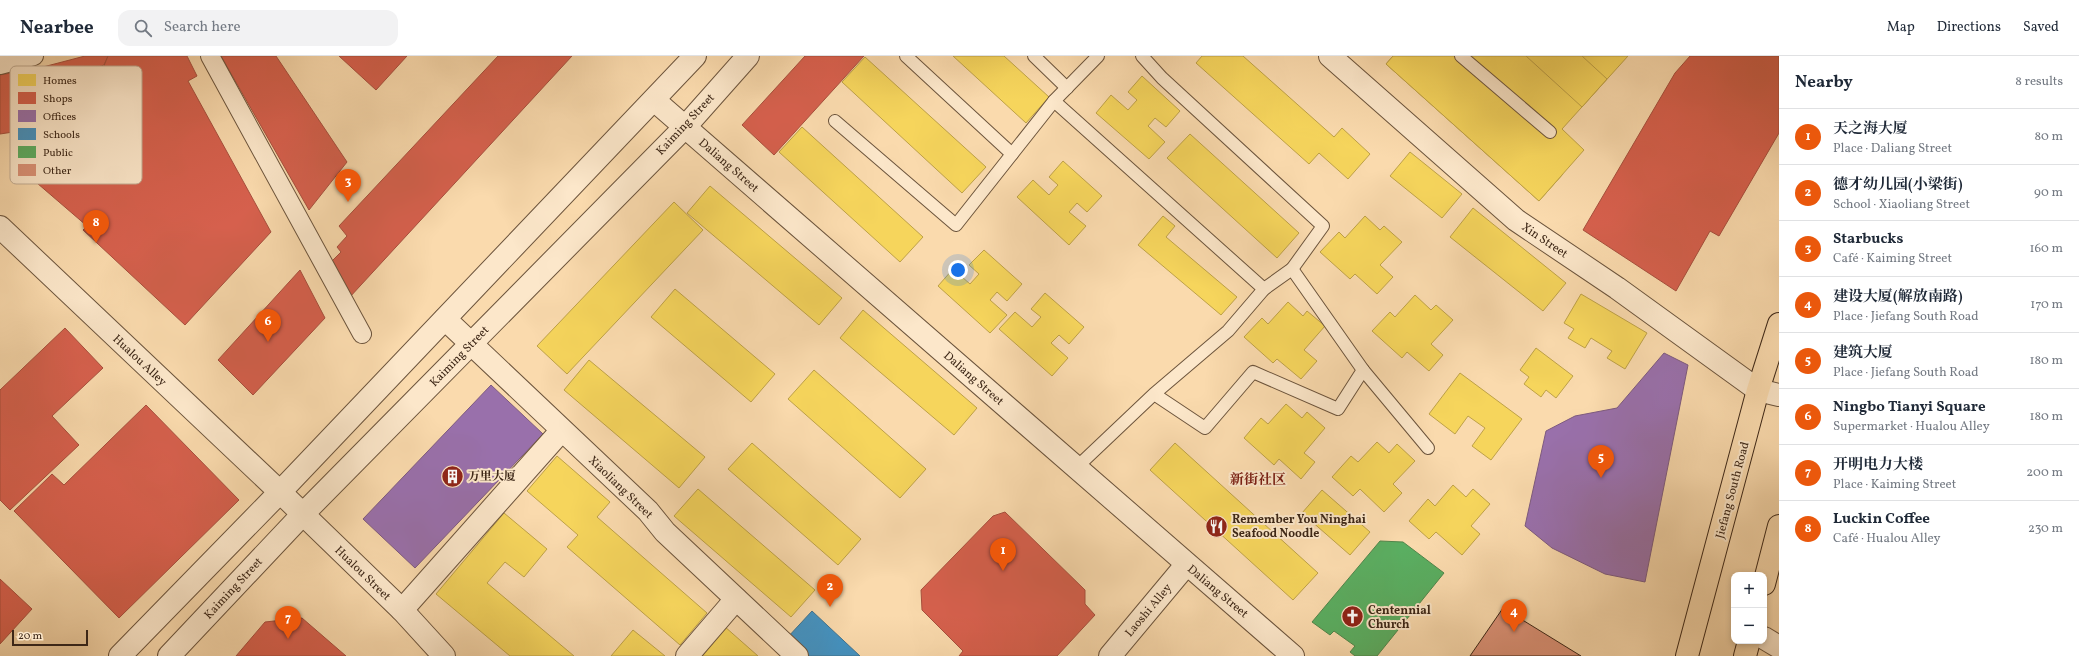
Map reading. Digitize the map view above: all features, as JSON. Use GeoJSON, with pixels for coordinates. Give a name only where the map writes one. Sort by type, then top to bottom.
{"type":"FeatureCollection","features":[{"type":"Feature","properties":{"kind":"main road","name":"Jiefang South Road"},"geometry":{"type":"LineString","coordinates":[[1687,656],[1769,392],[1779,324]]}},
{"type":"Feature","properties":{"kind":"main road"},"geometry":{"type":"LineString","coordinates":[[1767,572],[1779,526]]}},
{"type":"Feature","properties":{"kind":"main road"},"geometry":{"type":"LineString","coordinates":[[1745,656],[1748,644]]}},
{"type":"Feature","properties":{"kind":"street"},"geometry":{"type":"LineString","coordinates":[[0,65],[34,56]]}},
{"type":"Feature","properties":{"kind":"street"},"geometry":{"type":"LineString","coordinates":[[210,56],[362,334]]}},
{"type":"Feature","properties":{"kind":"street"},"geometry":{"type":"LineString","coordinates":[[120,656],[280,492],[695,56]]}},
{"type":"Feature","properties":{"kind":"street","name":"Kaiming Street"},"geometry":{"type":"LineString","coordinates":[[169,656],[302,515],[685,127],[748,56]]}},
{"type":"Feature","properties":{"kind":"street","name":"Xin Street"},"geometry":{"type":"LineString","coordinates":[[1331,56],[1516,220],[1769,392]]}},
{"type":"Feature","properties":{"kind":"street","name":"Daliang Street"},"geometry":{"type":"LineString","coordinates":[[654,100],[1293,656]]}},
{"type":"Feature","properties":{"kind":"street","name":"Hualou Alley"},"geometry":{"type":"LineString","coordinates":[[0,227],[280,492]]}},
{"type":"Feature","properties":{"kind":"street","name":"Xiaoliang Street"},"geometry":{"type":"LineString","coordinates":[[445,319],[648,511],[665,532],[797,656]]}},
{"type":"Feature","properties":{"kind":"street"},"geometry":{"type":"LineString","coordinates":[[402,610],[561,430]]}},
{"type":"Feature","properties":{"kind":"street","name":"Hualou Street"},"geometry":{"type":"LineString","coordinates":[[280,492],[302,515],[402,610],[444,656]]}},
{"type":"Feature","properties":{"kind":"street","name":"Laoshi Alley"},"geometry":{"type":"LineString","coordinates":[[1110,656],[1186,564]]}},
{"type":"Feature","properties":{"kind":"street"},"geometry":{"type":"LineString","coordinates":[[687,656],[736,599]]}},
{"type":"Feature","properties":{"kind":"street"},"geometry":{"type":"LineString","coordinates":[[1767,640],[1779,647]]}},
{"type":"Feature","properties":{"kind":"lane"},"geometry":{"type":"LineString","coordinates":[[906,56],[1012,154]]}},
{"type":"Feature","properties":{"kind":"lane"},"geometry":{"type":"LineString","coordinates":[[1034,56],[1067,88]]}},
{"type":"Feature","properties":{"kind":"lane"},"geometry":{"type":"LineString","coordinates":[[835,121],[956,225],[1054,101],[1098,56]]}},
{"type":"Feature","properties":{"kind":"lane"},"geometry":{"type":"LineString","coordinates":[[1077,467],[1154,394],[1228,331],[1264,289],[1292,268],[1323,226],[1162,78],[1142,56]]}},
{"type":"Feature","properties":{"kind":"lane"},"geometry":{"type":"LineString","coordinates":[[1461,56],[1550,132]]}},
{"type":"Feature","properties":{"kind":"lane"},"geometry":{"type":"LineString","coordinates":[[1054,101],[1264,289]]}},
{"type":"Feature","properties":{"kind":"lane"},"geometry":{"type":"LineString","coordinates":[[1292,268],[1363,370],[1428,448]]}},
{"type":"Feature","properties":{"kind":"lane"},"geometry":{"type":"LineString","coordinates":[[1154,394],[1204,428],[1253,372],[1338,409],[1363,370]]}},
{"type":"Feature","properties":{"kind":"building: Homes"},"geometry":{"type":"Polygon","coordinates":[[[953,56],[1004,56],[1049,97],[1026,123],[953,56]]]}},
{"type":"Feature","properties":{"kind":"building: Homes"},"geometry":{"type":"Polygon","coordinates":[[[1202,56],[1243,56],[1334,137],[1342,128],[1370,154],[1348,179],[1319,153],[1309,164],[1196,63],[1202,56]]]}},
{"type":"Feature","properties":{"kind":"building: Homes"},"geometry":{"type":"Polygon","coordinates":[[[1393,56],[1433,56],[1563,174],[1539,201],[1386,64],[1393,56]]]}},
{"type":"Feature","properties":{"kind":"building: Homes"},"geometry":{"type":"Polygon","coordinates":[[[1393,56],[1628,56],[1562,129],[1584,150],[1539,201],[1386,64],[1393,56]]]}},
{"type":"Feature","properties":{"kind":"building: Homes"},"geometry":{"type":"Polygon","coordinates":[[[1526,56],[1582,56],[1607,79],[1582,107],[1526,56]]]}},
{"type":"Feature","properties":{"kind":"building: Homes"},"geometry":{"type":"Polygon","coordinates":[[[865,57],[986,167],[962,193],[842,82],[865,57]]]}},
{"type":"Feature","properties":{"kind":"building: Homes"},"geometry":{"type":"Polygon","coordinates":[[[1142,76],[1180,111],[1166,127],[1155,118],[1148,126],[1165,142],[1149,159],[1096,113],[1111,95],[1128,110],[1137,100],[1128,92],[1142,76]]]}},
{"type":"Feature","properties":{"kind":"building: Homes"},"geometry":{"type":"Polygon","coordinates":[[[802,127],[923,237],[900,262],[779,152],[802,127]]]}},
{"type":"Feature","properties":{"kind":"building: Homes"},"geometry":{"type":"Polygon","coordinates":[[[1190,134],[1299,233],[1277,258],[1167,158],[1190,134]]]}},
{"type":"Feature","properties":{"kind":"building: Homes"},"geometry":{"type":"Polygon","coordinates":[[[1410,152],[1462,194],[1442,218],[1390,176],[1410,152]]]}},
{"type":"Feature","properties":{"kind":"building: Homes"},"geometry":{"type":"Polygon","coordinates":[[[1063,161],[1102,196],[1087,212],[1077,203],[1069,212],[1086,226],[1069,245],[1017,197],[1033,180],[1049,195],[1058,185],[1049,177],[1063,161]]]}},
{"type":"Feature","properties":{"kind":"building: Homes"},"geometry":{"type":"Polygon","coordinates":[[[710,186],[842,298],[819,325],[687,213],[710,186]]]}},
{"type":"Feature","properties":{"kind":"building: Homes"},"geometry":{"type":"Polygon","coordinates":[[[674,202],[703,230],[567,374],[537,346],[674,202]]]}},
{"type":"Feature","properties":{"kind":"building: Homes"},"geometry":{"type":"Polygon","coordinates":[[[1473,208],[1566,283],[1543,311],[1450,237],[1473,208]]]}},
{"type":"Feature","properties":{"kind":"building: Homes"},"geometry":{"type":"Polygon","coordinates":[[[1163,216],[1175,226],[1166,237],[1237,297],[1221,315],[1138,245],[1163,216]]]}},
{"type":"Feature","properties":{"kind":"building: Homes"},"geometry":{"type":"Polygon","coordinates":[[[1365,216],[1380,230],[1384,226],[1402,242],[1380,265],[1393,277],[1377,294],[1355,274],[1350,279],[1320,252],[1339,232],[1345,238],[1365,216]]]}},
{"type":"Feature","properties":{"kind":"building: Homes"},"geometry":{"type":"Polygon","coordinates":[[[984,250],[1022,284],[1007,301],[997,292],[990,300],[1007,315],[990,333],[938,286],[953,269],[970,284],[979,274],[969,265],[984,250]]]}},
{"type":"Feature","properties":{"kind":"building: Homes"},"geometry":{"type":"Polygon","coordinates":[[[675,289],[775,374],[751,402],[651,317],[675,289]]]}},
{"type":"Feature","properties":{"kind":"building: Homes"},"geometry":{"type":"Polygon","coordinates":[[[1045,293],[1084,327],[1069,344],[1059,335],[1051,343],[1068,358],[1052,376],[999,329],[1015,312],[1032,327],[1041,317],[1031,309],[1045,293]]]}},
{"type":"Feature","properties":{"kind":"building: Homes"},"geometry":{"type":"Polygon","coordinates":[[[1581,294],[1647,333],[1625,369],[1607,358],[1612,351],[1591,338],[1585,348],[1568,338],[1574,329],[1564,323],[1581,294]]]}},
{"type":"Feature","properties":{"kind":"building: Homes"},"geometry":{"type":"Polygon","coordinates":[[[1415,295],[1431,310],[1436,305],[1453,320],[1431,344],[1443,355],[1429,371],[1407,352],[1402,358],[1372,331],[1390,312],[1395,317],[1415,295]]]}},
{"type":"Feature","properties":{"kind":"building: Homes"},"geometry":{"type":"Polygon","coordinates":[[[1288,302],[1303,316],[1307,311],[1325,326],[1304,350],[1317,361],[1301,379],[1277,359],[1273,363],[1244,337],[1262,318],[1268,324],[1288,302]]]}},
{"type":"Feature","properties":{"kind":"building: Homes"},"geometry":{"type":"Polygon","coordinates":[[[863,310],[977,408],[954,435],[840,338],[863,310]]]}},
{"type":"Feature","properties":{"kind":"building: Homes"},"geometry":{"type":"Polygon","coordinates":[[[1536,348],[1573,376],[1556,398],[1546,390],[1541,397],[1524,384],[1529,377],[1520,370],[1536,348]]]}},
{"type":"Feature","properties":{"kind":"building: Homes"},"geometry":{"type":"Polygon","coordinates":[[[589,360],[705,457],[679,488],[564,390],[589,360]]]}},
{"type":"Feature","properties":{"kind":"building: Homes"},"geometry":{"type":"Polygon","coordinates":[[[814,370],[926,469],[900,498],[788,399],[814,370]]]}},
{"type":"Feature","properties":{"kind":"building: Homes"},"geometry":{"type":"Polygon","coordinates":[[[1460,373],[1522,419],[1491,460],[1472,446],[1485,428],[1468,416],[1455,434],[1429,414],[1460,373]]]}},
{"type":"Feature","properties":{"kind":"building: Homes"},"geometry":{"type":"Polygon","coordinates":[[[1286,404],[1302,418],[1307,412],[1325,428],[1304,453],[1315,462],[1301,479],[1279,459],[1274,465],[1244,438],[1261,418],[1268,424],[1286,404]]]}},
{"type":"Feature","properties":{"kind":"building: Homes"},"geometry":{"type":"Polygon","coordinates":[[[1377,442],[1389,453],[1397,444],[1415,461],[1393,484],[1402,493],[1384,512],[1360,489],[1353,496],[1332,477],[1351,456],[1358,462],[1377,442]]]}},
{"type":"Feature","properties":{"kind":"building: Homes"},"geometry":{"type":"Polygon","coordinates":[[[752,443],[861,539],[838,565],[728,469],[752,443]]]}},
{"type":"Feature","properties":{"kind":"building: Homes"},"geometry":{"type":"Polygon","coordinates":[[[1175,443],[1318,573],[1293,600],[1150,470],[1175,443]]]}},
{"type":"Feature","properties":{"kind":"building: Homes"},"geometry":{"type":"Polygon","coordinates":[[[557,456],[610,502],[597,517],[707,613],[680,645],[567,547],[578,535],[527,491],[557,456]]]}},
{"type":"Feature","properties":{"kind":"building: Homes"},"geometry":{"type":"Polygon","coordinates":[[[1453,485],[1466,497],[1473,489],[1490,504],[1471,526],[1480,534],[1462,555],[1436,532],[1429,539],[1409,521],[1428,499],[1435,506],[1453,485]]]}},
{"type":"Feature","properties":{"kind":"building: Homes"},"geometry":{"type":"Polygon","coordinates":[[[698,489],[815,590],[791,617],[674,516],[698,489]]]}},
{"type":"Feature","properties":{"kind":"building: Homes"},"geometry":{"type":"Polygon","coordinates":[[[1322,490],[1370,532],[1350,555],[1302,513],[1322,490]]]}},
{"type":"Feature","properties":{"kind":"building: Homes"},"geometry":{"type":"Polygon","coordinates":[[[504,513],[547,549],[524,577],[505,562],[487,583],[574,656],[510,656],[436,594],[504,513]]]}},
{"type":"Feature","properties":{"kind":"building: Homes"},"geometry":{"type":"Polygon","coordinates":[[[724,626],[758,656],[697,656],[724,626]]]}},
{"type":"Feature","properties":{"kind":"building: Homes"},"geometry":{"type":"Polygon","coordinates":[[[633,630],[665,656],[611,656],[633,630]]]}},
{"type":"Feature","properties":{"kind":"building: Shops"},"geometry":{"type":"Polygon","coordinates":[[[85,56],[108,56],[104,65],[101,66],[47,66],[85,56]]]}},
{"type":"Feature","properties":{"kind":"building: Shops"},"geometry":{"type":"Polygon","coordinates":[[[108,56],[187,56],[197,76],[188,81],[271,232],[185,325],[83,230],[87,226],[38,184],[142,184],[142,66],[104,66],[108,56]]]}},
{"type":"Feature","properties":{"kind":"building: Shops"},"geometry":{"type":"Polygon","coordinates":[[[221,56],[276,56],[347,162],[309,210],[221,56]]]}},
{"type":"Feature","properties":{"kind":"building: Shops"},"geometry":{"type":"Polygon","coordinates":[[[339,56],[407,56],[376,90],[339,56]]]}},
{"type":"Feature","properties":{"kind":"building: Shops"},"geometry":{"type":"Polygon","coordinates":[[[498,56],[572,56],[349,298],[328,265],[341,252],[337,247],[347,236],[339,226],[498,56]]]}},
{"type":"Feature","properties":{"kind":"building: Shops"},"geometry":{"type":"Polygon","coordinates":[[[805,56],[864,56],[774,155],[742,125],[805,56]]]}},
{"type":"Feature","properties":{"kind":"building: Shops"},"geometry":{"type":"Polygon","coordinates":[[[1690,56],[1779,56],[1779,133],[1719,236],[1710,231],[1676,291],[1583,230],[1675,73],[1690,56]]]}},
{"type":"Feature","properties":{"kind":"building: Shops"},"geometry":{"type":"Polygon","coordinates":[[[10,73],[10,132],[0,134],[0,75],[10,73]]]}},
{"type":"Feature","properties":{"kind":"building: Shops"},"geometry":{"type":"Polygon","coordinates":[[[300,270],[325,318],[253,395],[218,360],[300,270]]]}},
{"type":"Feature","properties":{"kind":"building: Shops"},"geometry":{"type":"Polygon","coordinates":[[[65,328],[103,368],[52,416],[79,445],[10,510],[0,500],[0,390],[65,328]]]}},
{"type":"Feature","properties":{"kind":"building: Shops"},"geometry":{"type":"Polygon","coordinates":[[[146,405],[239,500],[119,618],[14,511],[52,474],[64,485],[146,405]]]}},
{"type":"Feature","properties":{"kind":"building: Shops"},"geometry":{"type":"Polygon","coordinates":[[[1005,512],[1085,590],[1085,604],[1095,615],[1057,656],[959,656],[963,651],[922,610],[921,590],[993,516],[1005,512]]]}},
{"type":"Feature","properties":{"kind":"building: Shops"},"geometry":{"type":"Polygon","coordinates":[[[0,579],[32,609],[0,644],[0,579]]]}},
{"type":"Feature","properties":{"kind":"building: Shops"},"geometry":{"type":"Polygon","coordinates":[[[302,618],[346,656],[236,656],[265,622],[302,618]]]}},
{"type":"Feature","properties":{"kind":"building: Offices"},"geometry":{"type":"Polygon","coordinates":[[[1664,353],[1688,365],[1645,582],[1605,574],[1552,548],[1525,526],[1546,431],[1575,416],[1617,408],[1664,353]]]}},
{"type":"Feature","properties":{"kind":"building: Offices","name":"万里大厦"},"geometry":{"type":"Polygon","coordinates":[[[491,385],[543,434],[415,568],[363,519],[491,385]]]}},
{"type":"Feature","properties":{"kind":"building: Schools"},"geometry":{"type":"Polygon","coordinates":[[[812,611],[860,656],[807,656],[787,638],[812,611]]]}},
{"type":"Feature","properties":{"kind":"building: Public"},"geometry":{"type":"Polygon","coordinates":[[[1380,541],[1403,542],[1444,573],[1377,656],[1355,656],[1350,652],[1355,646],[1334,631],[1330,635],[1312,622],[1380,541]]]}},
{"type":"Feature","properties":{"kind":"building: Other"},"geometry":{"type":"Polygon","coordinates":[[[1503,608],[1581,656],[1470,656],[1503,608]]]}},
{"type":"Feature","properties":{"kind":"place","name":"Starbucks"},"geometry":{"type":"Point","coordinates":[348,202]}},
{"type":"Feature","properties":{"kind":"place","name":"Luckin Coffee"},"geometry":{"type":"Point","coordinates":[96,243]}},
{"type":"Feature","properties":{"kind":"place","name":"Ningbo Tianyi Square"},"geometry":{"type":"Point","coordinates":[268,342]}},
{"type":"Feature","properties":{"kind":"place","name":"万里大厦"},"geometry":{"type":"Point","coordinates":[453,476]}},
{"type":"Feature","properties":{"kind":"place","name":"建筑大厦"},"geometry":{"type":"Point","coordinates":[1601,478]}},
{"type":"Feature","properties":{"kind":"place","name":"Remember You Ninghai Seafood Noodle"},"geometry":{"type":"Point","coordinates":[1217,526]}},
{"type":"Feature","properties":{"kind":"place","name":"天之海大厦"},"geometry":{"type":"Point","coordinates":[1003,571]}},
{"type":"Feature","properties":{"kind":"place","name":"德才幼儿园(小梁街)"},"geometry":{"type":"Point","coordinates":[830,607]}},
{"type":"Feature","properties":{"kind":"place","name":"Centennial Church"},"geometry":{"type":"Point","coordinates":[1353,617]}},
{"type":"Feature","properties":{"kind":"place","name":"建设大厦(解放南路)"},"geometry":{"type":"Point","coordinates":[1514,632]}},
{"type":"Feature","properties":{"kind":"place","name":"开明电力大楼"},"geometry":{"type":"Point","coordinates":[288,639]}},
{"type":"Feature","properties":{"kind":"district","name":"新街社区"},"geometry":{"type":"Point","coordinates":[1258,479]}}]}
